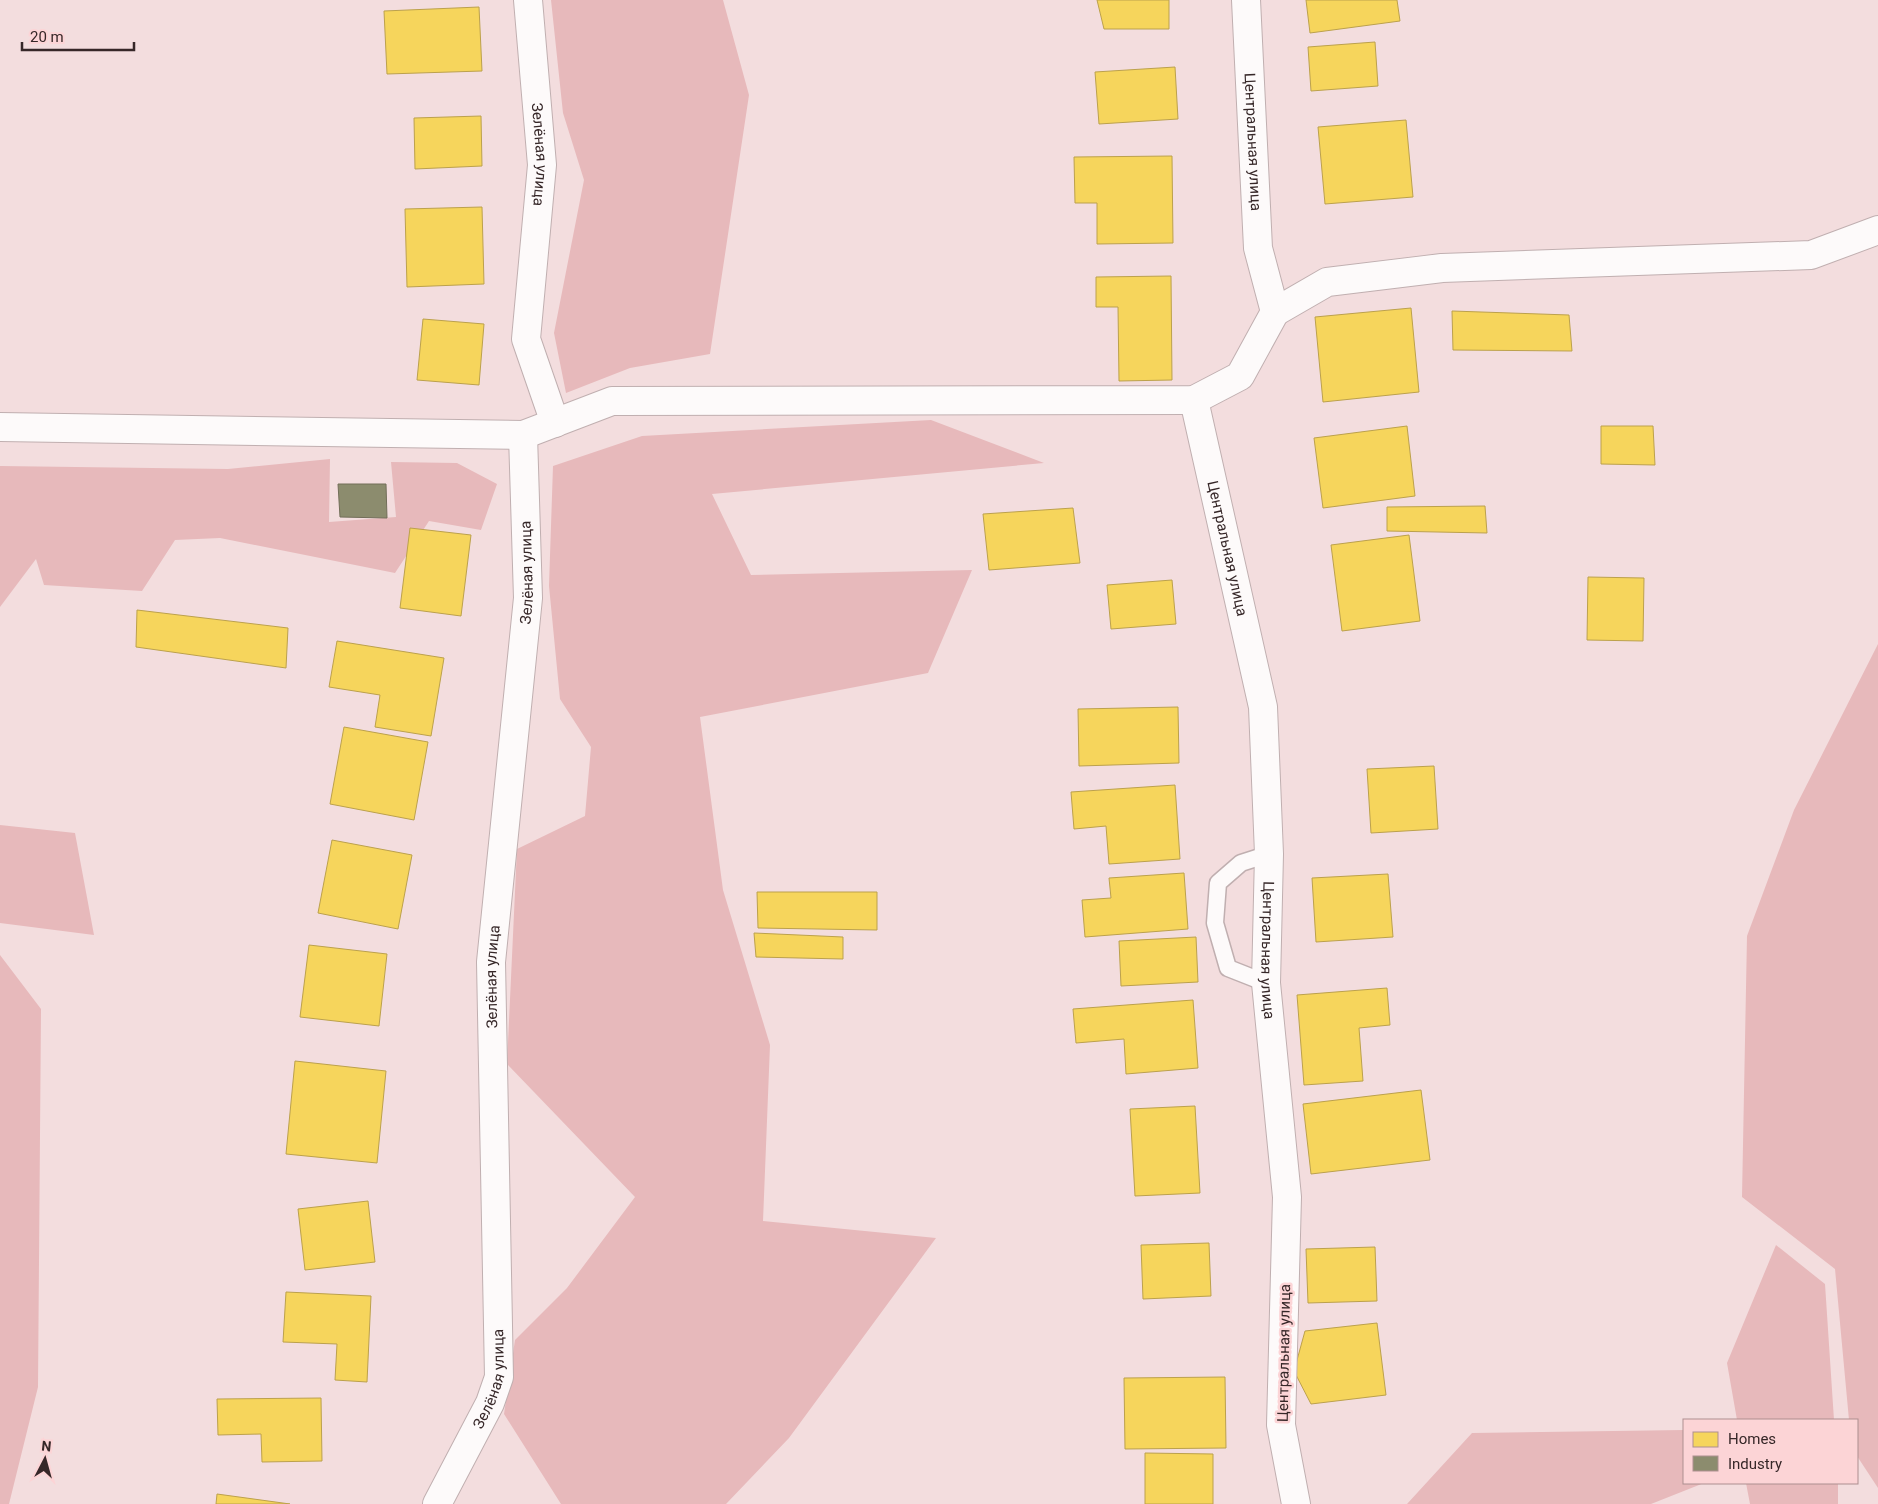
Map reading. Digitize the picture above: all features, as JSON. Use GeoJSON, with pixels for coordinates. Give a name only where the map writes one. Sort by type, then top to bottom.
{"type":"FeatureCollection","features":[{"type":"Feature","properties":{"kind":"street","name":"Зелёная улица"},"geometry":{"type":"LineString","coordinates":[[528,0],[542,165],[526,339],[555,423]]}},
{"type":"Feature","properties":{"kind":"street","name":"Центральная улица"},"geometry":{"type":"LineString","coordinates":[[1246,0],[1258,248],[1275,312]]}},
{"type":"Feature","properties":{"kind":"street"},"geometry":{"type":"LineString","coordinates":[[0,427],[523,435],[612,401],[1194,400],[1240,376],[1275,312],[1327,282],[1442,268],[1811,255],[1878,230]]}},
{"type":"Feature","properties":{"kind":"street","name":"Центральная улица"},"geometry":{"type":"LineString","coordinates":[[1194,400],[1263,707],[1270,854],[1266,983],[1287,1197],[1281,1425],[1296,1504]]}},
{"type":"Feature","properties":{"kind":"street","name":"Зелёная улица"},"geometry":{"type":"LineString","coordinates":[[437,1504],[490,1403],[499,1377],[491,962],[528,598],[523,435]]}},
{"type":"Feature","properties":{"kind":"lane"},"geometry":{"type":"LineString","coordinates":[[1266,983],[1228,968],[1215,923],[1218,883],[1241,863],[1270,854]]}},
{"type":"Feature","properties":{"kind":"shaded area"},"geometry":{"type":"Polygon","coordinates":[[[551,0],[723,0],[749,95],[710,354],[630,368],[566,393],[554,333],[584,180],[563,113],[551,0]]]}},
{"type":"Feature","properties":{"kind":"shaded area"},"geometry":{"type":"Polygon","coordinates":[[[931,420],[1044,463],[712,494],[751,575],[972,570],[928,673],[700,717],[723,890],[770,1045],[763,1221],[936,1238],[789,1438],[726,1504],[561,1504],[504,1414],[515,1340],[567,1288],[635,1197],[507,1064],[517,849],[585,816],[591,747],[560,699],[549,586],[553,466],[642,436],[931,420]]]}},
{"type":"Feature","properties":{"kind":"shaded area"},"geometry":{"type":"Polygon","coordinates":[[[330,459],[329,522],[396,517],[391,462],[457,463],[497,484],[481,530],[429,521],[395,573],[220,538],[175,540],[142,591],[44,585],[36,559],[0,607],[0,466],[228,469],[330,459]]]}},
{"type":"Feature","properties":{"kind":"shaded area"},"geometry":{"type":"Polygon","coordinates":[[[1878,644],[1878,1488],[1858,1458],[1858,1419],[1849,1419],[1835,1269],[1742,1197],[1747,936],[1794,810],[1878,644]]]}},
{"type":"Feature","properties":{"kind":"shaded area"},"geometry":{"type":"Polygon","coordinates":[[[0,825],[75,833],[94,935],[0,923],[0,825]]]}},
{"type":"Feature","properties":{"kind":"shaded area"},"geometry":{"type":"Polygon","coordinates":[[[0,955],[41,1009],[38,1387],[9,1504],[0,1504],[0,955]]]}},
{"type":"Feature","properties":{"kind":"shaded area"},"geometry":{"type":"Polygon","coordinates":[[[1776,1245],[1825,1284],[1834,1419],[1737,1419],[1727,1363],[1776,1245]]]}},
{"type":"Feature","properties":{"kind":"shaded area"},"geometry":{"type":"Polygon","coordinates":[[[1683,1430],[1683,1484],[1701,1484],[1651,1504],[1407,1504],[1472,1433],[1683,1430]]]}},
{"type":"Feature","properties":{"kind":"shaded area"},"geometry":{"type":"Polygon","coordinates":[[[1746,1484],[1838,1484],[1838,1504],[1750,1504],[1746,1484]]]}},
{"type":"Feature","properties":{"kind":"building: Homes"},"geometry":{"type":"Polygon","coordinates":[[[1097,0],[1169,0],[1169,29],[1104,29],[1097,0]]]}},
{"type":"Feature","properties":{"kind":"building: Homes"},"geometry":{"type":"Polygon","coordinates":[[[1306,0],[1397,0],[1400,21],[1310,33],[1306,0]]]}},
{"type":"Feature","properties":{"kind":"building: Homes"},"geometry":{"type":"Polygon","coordinates":[[[479,7],[482,71],[387,74],[384,11],[479,7]]]}},
{"type":"Feature","properties":{"kind":"building: Homes"},"geometry":{"type":"Polygon","coordinates":[[[1375,42],[1378,86],[1311,91],[1308,47],[1375,42]]]}},
{"type":"Feature","properties":{"kind":"building: Homes"},"geometry":{"type":"Polygon","coordinates":[[[1175,67],[1178,119],[1099,124],[1095,72],[1175,67]]]}},
{"type":"Feature","properties":{"kind":"building: Homes"},"geometry":{"type":"Polygon","coordinates":[[[481,116],[482,166],[415,169],[414,118],[481,116]]]}},
{"type":"Feature","properties":{"kind":"building: Homes"},"geometry":{"type":"Polygon","coordinates":[[[1406,120],[1413,197],[1325,204],[1318,127],[1406,120]]]}},
{"type":"Feature","properties":{"kind":"building: Homes"},"geometry":{"type":"Polygon","coordinates":[[[1172,156],[1173,243],[1097,244],[1097,203],[1075,203],[1074,157],[1172,156]]]}},
{"type":"Feature","properties":{"kind":"building: Homes"},"geometry":{"type":"Polygon","coordinates":[[[482,207],[484,284],[407,287],[405,209],[482,207]]]}},
{"type":"Feature","properties":{"kind":"building: Homes"},"geometry":{"type":"Polygon","coordinates":[[[1171,276],[1172,380],[1119,381],[1118,307],[1096,307],[1096,277],[1171,276]]]}},
{"type":"Feature","properties":{"kind":"building: Homes"},"geometry":{"type":"Polygon","coordinates":[[[1411,308],[1419,392],[1323,402],[1315,317],[1411,308]]]}},
{"type":"Feature","properties":{"kind":"building: Homes"},"geometry":{"type":"Polygon","coordinates":[[[1452,311],[1569,315],[1572,351],[1453,350],[1452,311]]]}},
{"type":"Feature","properties":{"kind":"building: Homes"},"geometry":{"type":"Polygon","coordinates":[[[423,319],[484,324],[479,385],[417,380],[423,319]]]}},
{"type":"Feature","properties":{"kind":"building: Homes"},"geometry":{"type":"Polygon","coordinates":[[[1407,426],[1415,496],[1323,508],[1314,438],[1407,426]]]}},
{"type":"Feature","properties":{"kind":"building: Homes"},"geometry":{"type":"Polygon","coordinates":[[[1601,426],[1653,426],[1655,465],[1601,464],[1601,426]]]}},
{"type":"Feature","properties":{"kind":"building: Homes"},"geometry":{"type":"Polygon","coordinates":[[[1485,506],[1487,533],[1387,531],[1387,507],[1485,506]]]}},
{"type":"Feature","properties":{"kind":"building: Homes"},"geometry":{"type":"Polygon","coordinates":[[[1073,508],[1080,563],[989,570],[983,514],[1073,508]]]}},
{"type":"Feature","properties":{"kind":"building: Homes"},"geometry":{"type":"Polygon","coordinates":[[[410,528],[471,535],[461,616],[400,608],[410,528]]]}},
{"type":"Feature","properties":{"kind":"building: Homes"},"geometry":{"type":"Polygon","coordinates":[[[1409,535],[1420,621],[1342,631],[1331,545],[1409,535]]]}},
{"type":"Feature","properties":{"kind":"building: Homes"},"geometry":{"type":"Polygon","coordinates":[[[1588,577],[1644,578],[1643,641],[1587,640],[1588,577]]]}},
{"type":"Feature","properties":{"kind":"building: Homes"},"geometry":{"type":"Polygon","coordinates":[[[1172,580],[1176,624],[1111,629],[1107,585],[1172,580]]]}},
{"type":"Feature","properties":{"kind":"building: Homes"},"geometry":{"type":"Polygon","coordinates":[[[137,610],[288,628],[286,668],[136,647],[137,610]]]}},
{"type":"Feature","properties":{"kind":"building: Homes"},"geometry":{"type":"Polygon","coordinates":[[[337,641],[444,658],[431,736],[375,727],[380,695],[329,687],[337,641]]]}},
{"type":"Feature","properties":{"kind":"building: Homes"},"geometry":{"type":"Polygon","coordinates":[[[1178,707],[1179,763],[1079,766],[1078,709],[1178,707]]]}},
{"type":"Feature","properties":{"kind":"building: Homes"},"geometry":{"type":"Polygon","coordinates":[[[344,727],[428,742],[414,820],[330,804],[344,727]]]}},
{"type":"Feature","properties":{"kind":"building: Homes"},"geometry":{"type":"Polygon","coordinates":[[[1434,766],[1438,829],[1371,833],[1367,769],[1434,766]]]}},
{"type":"Feature","properties":{"kind":"building: Homes"},"geometry":{"type":"Polygon","coordinates":[[[1175,785],[1180,859],[1109,864],[1106,826],[1074,829],[1071,792],[1175,785]]]}},
{"type":"Feature","properties":{"kind":"building: Homes"},"geometry":{"type":"Polygon","coordinates":[[[332,840],[412,855],[398,929],[318,913],[332,840]]]}},
{"type":"Feature","properties":{"kind":"building: Homes"},"geometry":{"type":"Polygon","coordinates":[[[1184,873],[1188,929],[1085,937],[1082,900],[1111,898],[1109,878],[1184,873]]]}},
{"type":"Feature","properties":{"kind":"building: Homes"},"geometry":{"type":"Polygon","coordinates":[[[1388,874],[1393,937],[1316,942],[1312,878],[1388,874]]]}},
{"type":"Feature","properties":{"kind":"building: Homes"},"geometry":{"type":"Polygon","coordinates":[[[757,892],[877,892],[877,930],[758,928],[757,892]]]}},
{"type":"Feature","properties":{"kind":"building: Homes"},"geometry":{"type":"Polygon","coordinates":[[[754,933],[843,937],[843,959],[756,957],[754,933]]]}},
{"type":"Feature","properties":{"kind":"building: Homes"},"geometry":{"type":"Polygon","coordinates":[[[1196,937],[1198,982],[1121,986],[1119,941],[1196,937]]]}},
{"type":"Feature","properties":{"kind":"building: Homes"},"geometry":{"type":"Polygon","coordinates":[[[309,945],[387,954],[379,1026],[300,1017],[309,945]]]}},
{"type":"Feature","properties":{"kind":"building: Homes"},"geometry":{"type":"Polygon","coordinates":[[[1387,988],[1390,1025],[1359,1028],[1363,1081],[1304,1085],[1297,995],[1387,988]]]}},
{"type":"Feature","properties":{"kind":"building: Homes"},"geometry":{"type":"Polygon","coordinates":[[[1193,1000],[1198,1068],[1126,1074],[1124,1039],[1076,1043],[1073,1009],[1193,1000]]]}},
{"type":"Feature","properties":{"kind":"building: Homes"},"geometry":{"type":"Polygon","coordinates":[[[295,1061],[386,1071],[377,1163],[286,1154],[295,1061]]]}},
{"type":"Feature","properties":{"kind":"building: Homes"},"geometry":{"type":"Polygon","coordinates":[[[1421,1090],[1430,1160],[1311,1174],[1303,1104],[1421,1090]]]}},
{"type":"Feature","properties":{"kind":"building: Homes"},"geometry":{"type":"Polygon","coordinates":[[[1195,1106],[1200,1193],[1135,1196],[1130,1109],[1195,1106]]]}},
{"type":"Feature","properties":{"kind":"building: Homes"},"geometry":{"type":"Polygon","coordinates":[[[368,1201],[375,1262],[305,1270],[298,1209],[368,1201]]]}},
{"type":"Feature","properties":{"kind":"building: Homes"},"geometry":{"type":"Polygon","coordinates":[[[1209,1243],[1211,1296],[1143,1299],[1141,1245],[1209,1243]]]}},
{"type":"Feature","properties":{"kind":"building: Homes"},"geometry":{"type":"Polygon","coordinates":[[[1375,1247],[1377,1301],[1308,1303],[1306,1249],[1375,1247]]]}},
{"type":"Feature","properties":{"kind":"building: Homes"},"geometry":{"type":"Polygon","coordinates":[[[286,1292],[371,1296],[367,1382],[335,1380],[337,1344],[283,1342],[286,1292]]]}},
{"type":"Feature","properties":{"kind":"building: Homes"},"geometry":{"type":"Polygon","coordinates":[[[1377,1323],[1386,1395],[1311,1404],[1294,1371],[1305,1331],[1377,1323]]]}},
{"type":"Feature","properties":{"kind":"building: Homes"},"geometry":{"type":"Polygon","coordinates":[[[1225,1377],[1226,1448],[1125,1449],[1124,1378],[1225,1377]]]}},
{"type":"Feature","properties":{"kind":"building: Homes"},"geometry":{"type":"Polygon","coordinates":[[[321,1398],[322,1461],[262,1462],[261,1434],[218,1435],[217,1399],[321,1398]]]}},
{"type":"Feature","properties":{"kind":"building: Homes"},"geometry":{"type":"Polygon","coordinates":[[[1145,1453],[1213,1454],[1213,1504],[1145,1504],[1145,1453]]]}},
{"type":"Feature","properties":{"kind":"building: Homes"},"geometry":{"type":"Polygon","coordinates":[[[217,1494],[290,1504],[216,1504],[217,1494]]]}},
{"type":"Feature","properties":{"kind":"building: Industry"},"geometry":{"type":"Polygon","coordinates":[[[338,484],[386,484],[387,518],[340,517],[338,484]]]}}]}
